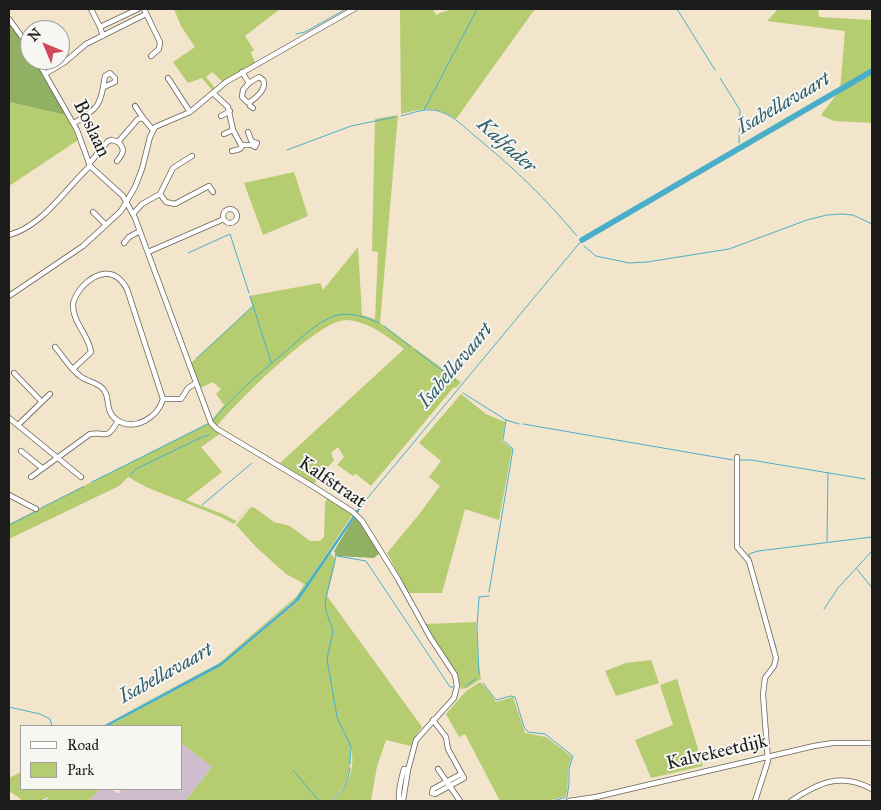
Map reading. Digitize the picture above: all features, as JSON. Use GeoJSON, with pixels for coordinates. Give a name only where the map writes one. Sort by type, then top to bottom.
{"type":"FeatureCollection","features":[{"type":"Feature","properties":{"kind":"street"},"geometry":{"type":"LineString","coordinates":[[90,9],[103,36]]}},
{"type":"Feature","properties":{"kind":"street"},"geometry":{"type":"LineString","coordinates":[[100,28],[138,9]]}},
{"type":"Feature","properties":{"kind":"street"},"geometry":{"type":"LineString","coordinates":[[144,9],[160,42],[159,49],[151,56]]}},
{"type":"Feature","properties":{"kind":"street"},"geometry":{"type":"LineString","coordinates":[[9,296],[83,246],[122,211],[142,169],[153,130],[160,124],[190,112],[226,82],[354,9]]}},
{"type":"Feature","properties":{"kind":"street"},"geometry":{"type":"LineString","coordinates":[[45,74],[65,62],[86,44],[146,14]]}},
{"type":"Feature","properties":{"kind":"street"},"geometry":{"type":"LineString","coordinates":[[9,19],[20,34]]}},
{"type":"Feature","properties":{"kind":"street","name":"Boslaan"},"geometry":{"type":"LineString","coordinates":[[43,70],[74,123],[89,165],[123,196],[127,203]]}},
{"type":"Feature","properties":{"kind":"street"},"geometry":{"type":"LineString","coordinates":[[242,72],[249,83]]}},
{"type":"Feature","properties":{"kind":"street"},"geometry":{"type":"LineString","coordinates":[[168,78],[190,112]]}},
{"type":"Feature","properties":{"kind":"street"},"geometry":{"type":"LineString","coordinates":[[249,102],[253,101],[265,84],[263,80],[259,78],[249,83],[242,94],[252,108]]}},
{"type":"Feature","properties":{"kind":"street"},"geometry":{"type":"LineString","coordinates":[[74,123],[98,106],[104,87]]}},
{"type":"Feature","properties":{"kind":"street"},"geometry":{"type":"LineString","coordinates":[[213,93],[226,103],[230,111],[233,130],[242,146]]}},
{"type":"Feature","properties":{"kind":"street"},"geometry":{"type":"LineString","coordinates":[[135,106],[153,130]]}},
{"type":"Feature","properties":{"kind":"street"},"geometry":{"type":"LineString","coordinates":[[221,116],[230,111]]}},
{"type":"Feature","properties":{"kind":"street"},"geometry":{"type":"LineString","coordinates":[[231,118],[239,117]]}},
{"type":"Feature","properties":{"kind":"street"},"geometry":{"type":"LineString","coordinates":[[118,142],[138,119],[143,118]]}},
{"type":"Feature","properties":{"kind":"street"},"geometry":{"type":"LineString","coordinates":[[224,134],[233,130]]}},
{"type":"Feature","properties":{"kind":"street"},"geometry":{"type":"LineString","coordinates":[[248,132],[254,144]]}},
{"type":"Feature","properties":{"kind":"street"},"geometry":{"type":"LineString","coordinates":[[9,235],[20,231],[34,222],[52,206],[108,141],[118,142],[124,147],[123,154],[117,161]]}},
{"type":"Feature","properties":{"kind":"street"},"geometry":{"type":"LineString","coordinates":[[232,151],[240,149],[242,146],[254,144],[263,146]]}},
{"type":"Feature","properties":{"kind":"street"},"geometry":{"type":"LineString","coordinates":[[133,214],[142,204],[160,194],[173,168],[192,156]]}},
{"type":"Feature","properties":{"kind":"street"},"geometry":{"type":"LineString","coordinates":[[160,194],[166,202],[175,204],[209,186],[213,192]]}},
{"type":"Feature","properties":{"kind":"street","name":"Kalfstraat"},"geometry":{"type":"LineString","coordinates":[[127,203],[148,252],[209,420],[217,429],[278,464],[355,514],[366,526],[456,678],[457,689],[454,698],[416,740],[408,770],[403,801]]}},
{"type":"Feature","properties":{"kind":"street"},"geometry":{"type":"LineString","coordinates":[[92,212],[106,226]]}},
{"type":"Feature","properties":{"kind":"street"},"geometry":{"type":"LineString","coordinates":[[148,252],[224,219]]}},
{"type":"Feature","properties":{"kind":"street"},"geometry":{"type":"LineString","coordinates":[[124,244],[129,237],[140,231]]}},
{"type":"Feature","properties":{"kind":"street"},"geometry":{"type":"LineString","coordinates":[[55,347],[73,369],[80,377],[101,386],[105,391],[109,411],[118,421],[136,424],[151,418],[159,410],[163,399],[127,289],[119,279],[109,274],[99,275],[90,279],[74,300],[74,313],[90,346],[90,352],[73,369]]}},
{"type":"Feature","properties":{"kind":"street"},"geometry":{"type":"LineString","coordinates":[[14,373],[42,402]]}},
{"type":"Feature","properties":{"kind":"street"},"geometry":{"type":"LineString","coordinates":[[163,399],[181,399],[188,388],[196,384]]}},
{"type":"Feature","properties":{"kind":"street"},"geometry":{"type":"LineString","coordinates":[[18,425],[50,394]]}},
{"type":"Feature","properties":{"kind":"street"},"geometry":{"type":"LineString","coordinates":[[9,418],[81,477]]}},
{"type":"Feature","properties":{"kind":"street"},"geometry":{"type":"LineString","coordinates":[[31,477],[90,434],[106,435],[111,433],[118,421]]}},
{"type":"Feature","properties":{"kind":"street"},"geometry":{"type":"LineString","coordinates":[[21,451],[42,468]]}},
{"type":"Feature","properties":{"kind":"street"},"geometry":{"type":"LineString","coordinates":[[737,457],[736,546],[748,561],[776,658],[774,666],[765,678],[763,687],[768,756],[765,772],[755,801]]}},
{"type":"Feature","properties":{"kind":"street"},"geometry":{"type":"LineString","coordinates":[[9,496],[36,509]]}},
{"type":"Feature","properties":{"kind":"street"},"geometry":{"type":"LineString","coordinates":[[434,720],[446,737],[448,749],[464,778],[435,794],[432,793],[433,789],[461,774]]}},
{"type":"Feature","properties":{"kind":"street","name":"Kalvekeetdijk"},"geometry":{"type":"LineString","coordinates":[[569,801],[596,799],[820,744],[872,743]]}},
{"type":"Feature","properties":{"kind":"street"},"geometry":{"type":"LineString","coordinates":[[438,768],[460,801]]}},
{"type":"Feature","properties":{"kind":"street"},"geometry":{"type":"LineString","coordinates":[[399,801],[404,769],[408,770]]}},
{"type":"Feature","properties":{"kind":"street"},"geometry":{"type":"LineString","coordinates":[[790,801],[811,788],[833,781],[849,780],[872,789]]}},
{"type":"Feature","properties":{"kind":"shaded area"},"geometry":{"type":"Polygon","coordinates":[[[182,744],[212,767],[185,801],[87,801],[100,790],[112,790],[119,793],[121,790],[182,790],[182,744]]]}},
{"type":"Feature","properties":{"kind":"green space"},"geometry":{"type":"Polygon","coordinates":[[[174,9],[280,9],[245,36],[254,50],[251,52],[255,63],[223,82],[212,72],[206,77],[215,88],[212,90],[202,78],[188,83],[173,62],[195,47],[181,26],[174,9]]]}},
{"type":"Feature","properties":{"kind":"green space"},"geometry":{"type":"Polygon","coordinates":[[[400,9],[433,9],[436,15],[458,9],[535,9],[456,119],[441,111],[429,109],[401,114],[400,9]]]}},
{"type":"Feature","properties":{"kind":"green space"},"geometry":{"type":"Polygon","coordinates":[[[778,9],[818,9],[819,17],[872,20],[872,123],[834,121],[821,115],[840,90],[845,31],[767,21],[778,9]]]}},
{"type":"Feature","properties":{"kind":"green space"},"geometry":{"type":"Polygon","coordinates":[[[9,23],[20,36],[20,70],[40,70],[66,115],[9,102],[9,23]]]}},
{"type":"Feature","properties":{"kind":"green space"},"geometry":{"type":"Polygon","coordinates":[[[9,102],[66,115],[78,140],[9,186],[9,102]]]}},
{"type":"Feature","properties":{"kind":"green space"},"geometry":{"type":"Polygon","coordinates":[[[398,115],[380,323],[461,382],[456,388],[454,387],[371,486],[356,474],[353,476],[337,465],[344,457],[338,447],[331,453],[334,460],[314,484],[280,463],[404,349],[377,330],[362,323],[346,320],[333,324],[317,333],[278,364],[217,426],[212,420],[224,405],[216,394],[221,389],[213,382],[200,388],[191,363],[253,306],[249,296],[320,283],[323,290],[358,247],[362,315],[375,319],[378,252],[372,251],[375,119],[398,115]]]}},
{"type":"Feature","properties":{"kind":"green space"},"geometry":{"type":"Polygon","coordinates":[[[294,172],[308,216],[263,235],[244,183],[294,172]]]}},
{"type":"Feature","properties":{"kind":"green space"},"geometry":{"type":"Polygon","coordinates":[[[461,394],[486,414],[505,422],[502,441],[512,449],[499,520],[465,509],[442,593],[409,593],[387,553],[440,486],[429,477],[441,461],[419,443],[461,394]]]}},
{"type":"Feature","properties":{"kind":"green space"},"geometry":{"type":"Polygon","coordinates":[[[208,423],[212,428],[221,433],[201,447],[222,472],[186,500],[236,521],[250,506],[234,524],[146,487],[128,477],[119,486],[9,539],[9,524],[208,423]]]}},
{"type":"Feature","properties":{"kind":"green space"},"geometry":{"type":"Polygon","coordinates":[[[315,489],[353,514],[307,583],[305,582],[306,584],[299,596],[222,663],[102,725],[218,664],[297,596],[304,585],[303,583],[286,574],[256,547],[236,525],[251,507],[274,522],[290,526],[310,541],[320,541],[324,537],[325,503],[327,499],[313,490],[315,489]]]}},
{"type":"Feature","properties":{"kind":"green space"},"geometry":{"type":"Polygon","coordinates":[[[355,516],[380,553],[374,558],[337,556],[334,551],[355,516]]]}},
{"type":"Feature","properties":{"kind":"green space"},"geometry":{"type":"Polygon","coordinates":[[[330,553],[335,558],[333,567],[336,560],[327,596],[422,727],[411,746],[386,740],[377,766],[371,801],[331,801],[342,791],[350,777],[352,753],[350,745],[348,777],[341,790],[329,801],[185,801],[212,767],[182,744],[182,725],[110,725],[221,666],[299,600],[330,553]]]}},
{"type":"Feature","properties":{"kind":"green space"},"geometry":{"type":"Polygon","coordinates":[[[476,622],[481,679],[467,688],[461,689],[455,671],[425,624],[476,622]]]}},
{"type":"Feature","properties":{"kind":"green space"},"geometry":{"type":"Polygon","coordinates":[[[651,660],[659,683],[616,696],[605,671],[626,663],[651,660]]]}},
{"type":"Feature","properties":{"kind":"green space"},"geometry":{"type":"Polygon","coordinates":[[[677,679],[703,766],[651,778],[635,740],[673,725],[660,685],[677,679]]]}},
{"type":"Feature","properties":{"kind":"green space"},"geometry":{"type":"Polygon","coordinates":[[[480,682],[496,702],[513,697],[525,733],[546,737],[572,757],[566,796],[547,801],[500,801],[465,734],[459,737],[446,714],[466,691],[480,682]]]}},
{"type":"Feature","properties":{"kind":"green space"},"geometry":{"type":"Polygon","coordinates":[[[20,772],[20,790],[100,790],[87,801],[48,801],[48,797],[40,801],[17,801],[21,799],[9,791],[9,778],[20,772]]]}},
{"type":"Feature","properties":{"kind":"water"},"geometry":{"type":"Polygon","coordinates":[[[359,507],[361,508],[299,600],[221,666],[110,725],[105,725],[222,662],[294,601],[306,585],[305,582],[307,583],[359,507]]]}},
{"type":"Feature","properties":{"kind":"waterway"},"geometry":{"type":"LineString","coordinates":[[296,34],[305,32],[346,9]]}},
{"type":"Feature","properties":{"kind":"waterway"},"geometry":{"type":"LineString","coordinates":[[424,110],[477,9]]}},
{"type":"Feature","properties":{"kind":"waterway"},"geometry":{"type":"LineString","coordinates":[[677,9],[715,70]]}},
{"type":"Feature","properties":{"kind":"waterway","name":"Isabellavaart"},"geometry":{"type":"LineString","coordinates":[[582,240],[872,71]]}},
{"type":"Feature","properties":{"kind":"waterway"},"geometry":{"type":"LineString","coordinates":[[720,78],[740,110],[739,143]]}},
{"type":"Feature","properties":{"kind":"waterway","name":"Kalfader"},"geometry":{"type":"LineString","coordinates":[[401,116],[431,110],[444,113],[455,120],[529,184],[577,236]]}},
{"type":"Feature","properties":{"kind":"waterway","name":"Kalfader"},"geometry":{"type":"LineString","coordinates":[[287,150],[351,126],[395,117]]}},
{"type":"Feature","properties":{"kind":"waterway"},"geometry":{"type":"LineString","coordinates":[[584,246],[596,256],[629,263],[647,262],[729,249],[807,220],[827,215],[853,215],[872,224]]}},
{"type":"Feature","properties":{"kind":"waterway"},"geometry":{"type":"LineString","coordinates":[[188,253],[230,234],[249,293]]}},
{"type":"Feature","properties":{"kind":"waterway","name":"Isabellavaart"},"geometry":{"type":"LineString","coordinates":[[360,507],[582,240]]}},
{"type":"Feature","properties":{"kind":"waterway"},"geometry":{"type":"LineString","coordinates":[[250,296],[271,362]]}},
{"type":"Feature","properties":{"kind":"waterway"},"geometry":{"type":"LineString","coordinates":[[197,358],[253,306]]}},
{"type":"Feature","properties":{"kind":"waterway"},"geometry":{"type":"LineString","coordinates":[[213,420],[260,373],[325,320],[338,315],[348,314],[365,317],[379,323]]}},
{"type":"Feature","properties":{"kind":"waterway"},"geometry":{"type":"LineString","coordinates":[[384,326],[411,347]]}},
{"type":"Feature","properties":{"kind":"waterway"},"geometry":{"type":"LineString","coordinates":[[415,350],[456,381]]}},
{"type":"Feature","properties":{"kind":"waterway"},"geometry":{"type":"LineString","coordinates":[[463,393],[506,420],[519,424]]}},
{"type":"Feature","properties":{"kind":"waterway"},"geometry":{"type":"LineString","coordinates":[[489,592],[513,449],[503,440],[506,420]]}},
{"type":"Feature","properties":{"kind":"waterway"},"geometry":{"type":"LineString","coordinates":[[92,482],[208,424]]}},
{"type":"Feature","properties":{"kind":"waterway"},"geometry":{"type":"LineString","coordinates":[[523,424],[733,460]]}},
{"type":"Feature","properties":{"kind":"waterway"},"geometry":{"type":"LineString","coordinates":[[130,475],[136,469],[209,435]]}},
{"type":"Feature","properties":{"kind":"waterway"},"geometry":{"type":"LineString","coordinates":[[740,460],[751,460],[865,479]]}},
{"type":"Feature","properties":{"kind":"waterway"},"geometry":{"type":"LineString","coordinates":[[202,505],[252,463]]}},
{"type":"Feature","properties":{"kind":"waterway"},"geometry":{"type":"LineString","coordinates":[[827,541],[828,473]]}},
{"type":"Feature","properties":{"kind":"waterway"},"geometry":{"type":"LineString","coordinates":[[41,508],[83,487]]}},
{"type":"Feature","properties":{"kind":"waterway"},"geometry":{"type":"LineString","coordinates":[[9,525],[35,512]]}},
{"type":"Feature","properties":{"kind":"waterway"},"geometry":{"type":"LineString","coordinates":[[750,558],[749,554],[758,551],[872,537]]}},
{"type":"Feature","properties":{"kind":"waterway"},"geometry":{"type":"LineString","coordinates":[[824,609],[838,588],[872,551]]}},
{"type":"Feature","properties":{"kind":"waterway"},"geometry":{"type":"LineString","coordinates":[[335,554],[325,602],[333,631],[327,659],[337,717],[351,747],[350,764]]}},
{"type":"Feature","properties":{"kind":"waterway"},"geometry":{"type":"LineString","coordinates":[[337,556],[366,561],[450,687],[454,687]]}},
{"type":"Feature","properties":{"kind":"waterway"},"geometry":{"type":"LineString","coordinates":[[857,569],[872,588]]}},
{"type":"Feature","properties":{"kind":"waterway"},"geometry":{"type":"LineString","coordinates":[[479,674],[477,627],[479,597],[489,596]]}},
{"type":"Feature","properties":{"kind":"waterway"},"geometry":{"type":"LineString","coordinates":[[766,615],[776,648]]}},
{"type":"Feature","properties":{"kind":"waterway"},"geometry":{"type":"LineString","coordinates":[[465,686],[476,679]]}},
{"type":"Feature","properties":{"kind":"waterway"},"geometry":{"type":"LineString","coordinates":[[483,683],[496,700],[511,696],[515,697],[524,727],[528,732],[545,734],[573,756],[569,769],[567,797],[552,801]]}},
{"type":"Feature","properties":{"kind":"waterway"},"geometry":{"type":"LineString","coordinates":[[9,707],[40,714],[50,719],[52,725]]}},
{"type":"Feature","properties":{"kind":"waterway"},"geometry":{"type":"LineString","coordinates":[[330,801],[344,787],[350,768]]}},
{"type":"Feature","properties":{"kind":"waterway"},"geometry":{"type":"LineString","coordinates":[[293,770],[319,801]]}}]}
